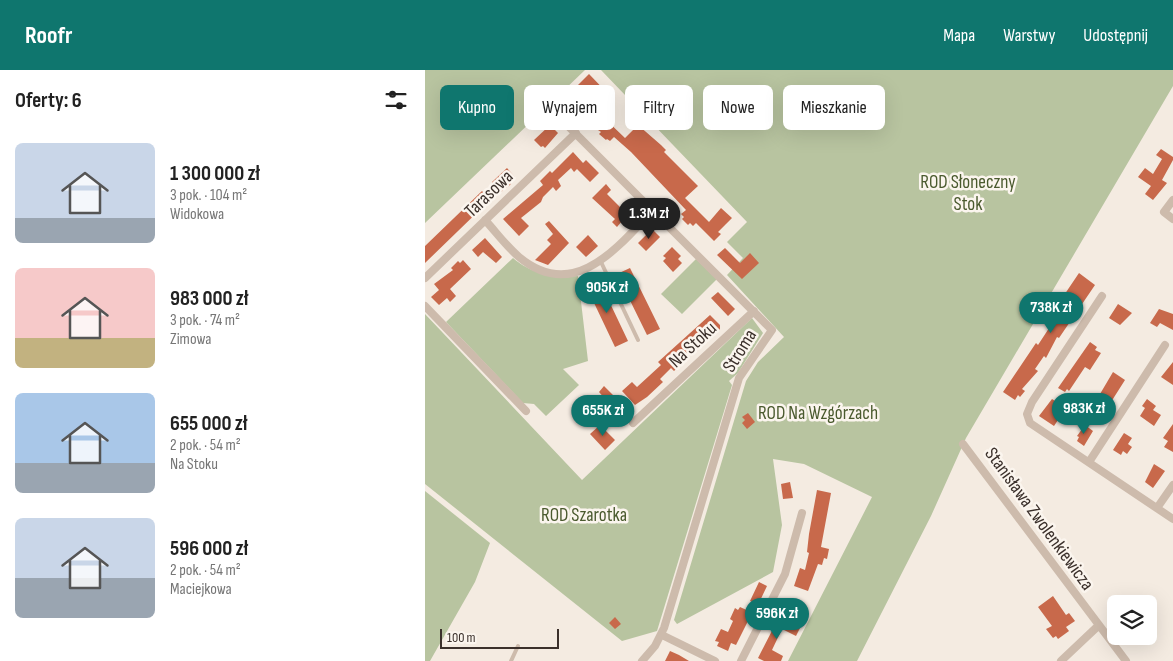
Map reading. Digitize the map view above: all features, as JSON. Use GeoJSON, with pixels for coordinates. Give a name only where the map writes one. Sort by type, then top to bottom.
{"type":"FeatureCollection","features":[{"type":"Feature","properties":{"kind":"street","name":"Stroma"},"geometry":{"type":"LineString","coordinates":[[573,130],[772,330],[739,378],[661,635]]}},
{"type":"Feature","properties":{"kind":"street","name":"Tarasowa"},"geometry":{"type":"LineString","coordinates":[[425,278],[576,133]]}},
{"type":"Feature","properties":{"kind":"street"},"geometry":{"type":"LineString","coordinates":[[1173,200],[1164,212],[1173,219]]}},
{"type":"Feature","properties":{"kind":"street"},"geometry":{"type":"LineString","coordinates":[[485,220],[518,256],[539,268],[567,273],[583,270],[601,262],[653,210]]}},
{"type":"Feature","properties":{"kind":"street"},"geometry":{"type":"LineString","coordinates":[[1102,296],[1032,402],[1027,414],[1030,423],[1173,519]]}},
{"type":"Feature","properties":{"kind":"street"},"geometry":{"type":"LineString","coordinates":[[425,306],[526,412]]}},
{"type":"Feature","properties":{"kind":"street","name":"Na Stoku"},"geometry":{"type":"LineString","coordinates":[[633,423],[754,311]]}},
{"type":"Feature","properties":{"kind":"street"},"geometry":{"type":"LineString","coordinates":[[1089,462],[1165,345]]}},
{"type":"Feature","properties":{"kind":"street","name":"Stanisława Zwolenkiewicza"},"geometry":{"type":"LineString","coordinates":[[963,444],[1126,661]]}},
{"type":"Feature","properties":{"kind":"street"},"geometry":{"type":"LineString","coordinates":[[1157,508],[1173,485]]}},
{"type":"Feature","properties":{"kind":"street"},"geometry":{"type":"LineString","coordinates":[[741,661],[785,574],[802,513]]}},
{"type":"Feature","properties":{"kind":"street"},"geometry":{"type":"LineString","coordinates":[[1061,661],[1098,626]]}},
{"type":"Feature","properties":{"kind":"street"},"geometry":{"type":"LineString","coordinates":[[642,661],[661,635],[715,661]]}},
{"type":"Feature","properties":{"kind":"lane"},"geometry":{"type":"LineString","coordinates":[[601,262],[638,340]]}},
{"type":"Feature","properties":{"kind":"lane"},"geometry":{"type":"LineString","coordinates":[[511,661],[518,646]]}},
{"type":"Feature","properties":{"kind":"green space"},"geometry":{"type":"Polygon","coordinates":[[[425,70],[585,70],[569,85],[524,85],[524,128],[425,223],[425,70]]]}},
{"type":"Feature","properties":{"kind":"green space"},"geometry":{"type":"Polygon","coordinates":[[[601,70],[1173,70],[1173,86],[966,438],[931,516],[857,661],[788,661],[872,497],[804,464],[773,459],[782,525],[773,572],[677,624],[674,620],[746,381],[758,362],[784,337],[727,275],[743,258],[727,242],[747,222],[659,130],[693,130],[693,85],[625,85],[625,95],[601,70]]]}},
{"type":"Feature","properties":{"kind":"green space"},"geometry":{"type":"Polygon","coordinates":[[[513,258],[528,268],[544,274],[578,276],[588,361],[563,369],[579,385],[546,416],[534,404],[523,403],[446,322],[513,258]]]}},
{"type":"Feature","properties":{"kind":"green space"},"geometry":{"type":"Polygon","coordinates":[[[696,259],[717,279],[682,314],[661,294],[696,259]]]}},
{"type":"Feature","properties":{"kind":"green space","name":"ROD Szarotka"},"geometry":{"type":"Polygon","coordinates":[[[425,314],[582,480],[752,318],[763,333],[738,373],[729,381],[732,385],[657,631],[622,641],[425,484],[425,314]]]}},
{"type":"Feature","properties":{"kind":"green space"},"geometry":{"type":"Polygon","coordinates":[[[425,491],[490,543],[475,582],[430,661],[425,661],[425,491]]]}},
{"type":"Feature","properties":{"kind":"building"},"geometry":{"type":"Polygon","coordinates":[[[589,74],[600,85],[578,85],[589,74]]]}},
{"type":"Feature","properties":{"kind":"building"},"geometry":{"type":"Polygon","coordinates":[[[615,128],[625,138],[633,130],[644,130],[666,150],[664,152],[698,186],[685,198],[709,222],[721,208],[732,218],[718,232],[721,234],[714,241],[696,223],[693,226],[690,223],[688,225],[682,219],[684,217],[681,214],[686,210],[631,152],[614,137],[610,141],[606,140],[599,134],[601,132],[598,130],[615,130],[615,128]]]}},
{"type":"Feature","properties":{"kind":"building"},"geometry":{"type":"Polygon","coordinates":[[[545,130],[555,130],[558,133],[545,148],[541,147],[534,140],[545,130]]]}},
{"type":"Feature","properties":{"kind":"building"},"geometry":{"type":"Polygon","coordinates":[[[1161,149],[1173,157],[1173,160],[1162,180],[1167,183],[1153,200],[1145,194],[1151,186],[1138,177],[1145,168],[1153,174],[1162,159],[1156,155],[1161,149]]]}},
{"type":"Feature","properties":{"kind":"building"},"geometry":{"type":"Polygon","coordinates":[[[573,152],[583,163],[586,160],[599,173],[590,182],[577,169],[574,172],[571,168],[558,180],[561,186],[556,191],[553,187],[543,197],[541,202],[521,218],[529,226],[519,236],[503,219],[543,185],[540,181],[550,171],[552,173],[573,152]]]}},
{"type":"Feature","properties":{"kind":"building"},"geometry":{"type":"Polygon","coordinates":[[[507,168],[515,177],[510,185],[501,192],[492,182],[507,168]]]}},
{"type":"Feature","properties":{"kind":"building"},"geometry":{"type":"Polygon","coordinates":[[[606,184],[611,190],[607,194],[620,207],[626,201],[633,208],[617,227],[612,222],[615,219],[592,198],[606,184]]]}},
{"type":"Feature","properties":{"kind":"building"},"geometry":{"type":"Polygon","coordinates":[[[482,191],[490,200],[425,263],[425,246],[482,191]]]}},
{"type":"Feature","properties":{"kind":"building"},"geometry":{"type":"Polygon","coordinates":[[[549,221],[569,243],[548,265],[535,260],[551,244],[547,240],[553,234],[545,224],[549,221]]]}},
{"type":"Feature","properties":{"kind":"building"},"geometry":{"type":"Polygon","coordinates":[[[652,229],[660,237],[646,251],[638,243],[652,229]]]}},
{"type":"Feature","properties":{"kind":"building"},"geometry":{"type":"Polygon","coordinates":[[[588,235],[598,246],[586,257],[576,247],[588,235]]]}},
{"type":"Feature","properties":{"kind":"building"},"geometry":{"type":"Polygon","coordinates":[[[485,238],[502,257],[496,263],[483,252],[478,257],[472,250],[485,238]]]}},
{"type":"Feature","properties":{"kind":"building"},"geometry":{"type":"Polygon","coordinates":[[[672,247],[681,256],[678,259],[682,263],[673,272],[663,261],[666,258],[663,256],[672,247]]]}},
{"type":"Feature","properties":{"kind":"building"},"geometry":{"type":"Polygon","coordinates":[[[725,248],[740,263],[750,253],[759,263],[742,279],[717,255],[725,248]]]}},
{"type":"Feature","properties":{"kind":"building"},"geometry":{"type":"Polygon","coordinates":[[[463,260],[471,269],[450,289],[456,296],[450,302],[447,298],[439,305],[431,297],[439,290],[434,284],[453,270],[451,268],[458,261],[460,263],[463,260]]]}},
{"type":"Feature","properties":{"kind":"building"},"geometry":{"type":"Polygon","coordinates":[[[630,268],[660,329],[647,335],[617,274],[630,268]]]}},
{"type":"Feature","properties":{"kind":"building"},"geometry":{"type":"Polygon","coordinates":[[[1079,273],[1095,285],[1059,338],[1057,337],[1046,358],[1044,356],[1035,369],[1038,371],[1022,389],[1025,391],[1020,397],[1018,395],[1015,400],[1003,392],[1036,343],[1038,345],[1055,319],[1050,316],[1079,273]]]}},
{"type":"Feature","properties":{"kind":"building"},"geometry":{"type":"Polygon","coordinates":[[[599,280],[628,341],[615,347],[586,286],[599,280]]]}},
{"type":"Feature","properties":{"kind":"building"},"geometry":{"type":"Polygon","coordinates":[[[718,292],[735,309],[728,316],[711,298],[718,292]]]}},
{"type":"Feature","properties":{"kind":"building"},"geometry":{"type":"Polygon","coordinates":[[[1118,304],[1132,313],[1120,325],[1109,318],[1118,304]]]}},
{"type":"Feature","properties":{"kind":"building"},"geometry":{"type":"Polygon","coordinates":[[[1159,309],[1173,314],[1173,330],[1160,323],[1157,327],[1150,323],[1159,309]]]}},
{"type":"Feature","properties":{"kind":"building"},"geometry":{"type":"Polygon","coordinates":[[[710,315],[720,325],[720,329],[714,334],[708,333],[698,343],[701,345],[694,352],[691,349],[678,362],[681,364],[674,371],[671,368],[660,379],[663,382],[635,405],[622,391],[632,382],[637,387],[661,365],[658,362],[710,315]]]}},
{"type":"Feature","properties":{"kind":"building"},"geometry":{"type":"Polygon","coordinates":[[[1090,342],[1097,347],[1095,350],[1101,353],[1090,370],[1085,367],[1069,391],[1067,389],[1065,392],[1058,388],[1090,342]]]}},
{"type":"Feature","properties":{"kind":"building"},"geometry":{"type":"Polygon","coordinates":[[[1173,362],[1173,385],[1161,377],[1173,362]]]}},
{"type":"Feature","properties":{"kind":"building"},"geometry":{"type":"Polygon","coordinates":[[[1113,372],[1125,380],[1111,402],[1100,394],[1113,372]]]}},
{"type":"Feature","properties":{"kind":"building"},"geometry":{"type":"Polygon","coordinates":[[[604,386],[618,400],[615,403],[621,409],[614,416],[602,404],[606,400],[599,392],[604,386]]]}},
{"type":"Feature","properties":{"kind":"building"},"geometry":{"type":"Polygon","coordinates":[[[1052,399],[1066,408],[1054,426],[1039,416],[1052,399]]]}},
{"type":"Feature","properties":{"kind":"building"},"geometry":{"type":"Polygon","coordinates":[[[1147,399],[1156,406],[1153,410],[1161,415],[1154,426],[1140,416],[1145,408],[1142,406],[1147,399]]]}},
{"type":"Feature","properties":{"kind":"building"},"geometry":{"type":"Polygon","coordinates":[[[748,413],[755,422],[747,429],[742,423],[745,420],[742,417],[748,413]]]}},
{"type":"Feature","properties":{"kind":"building"},"geometry":{"type":"Polygon","coordinates":[[[1173,424],[1173,452],[1164,447],[1168,441],[1163,438],[1173,424]]]}},
{"type":"Feature","properties":{"kind":"building"},"geometry":{"type":"Polygon","coordinates":[[[600,425],[615,440],[605,450],[590,434],[600,425]]]}},
{"type":"Feature","properties":{"kind":"building"},"geometry":{"type":"Polygon","coordinates":[[[1085,425],[1093,431],[1084,446],[1077,441],[1079,437],[1077,436],[1085,425]]]}},
{"type":"Feature","properties":{"kind":"building"},"geometry":{"type":"Polygon","coordinates":[[[1124,433],[1132,438],[1128,444],[1132,447],[1127,454],[1123,451],[1121,455],[1113,450],[1124,433]]]}},
{"type":"Feature","properties":{"kind":"building"},"geometry":{"type":"Polygon","coordinates":[[[1154,464],[1165,471],[1153,488],[1145,482],[1154,464]]]}},
{"type":"Feature","properties":{"kind":"building"},"geometry":{"type":"Polygon","coordinates":[[[790,482],[793,498],[783,499],[781,484],[790,482]]]}},
{"type":"Feature","properties":{"kind":"building"},"geometry":{"type":"Polygon","coordinates":[[[817,490],[831,493],[821,547],[829,549],[827,559],[824,558],[822,565],[818,564],[808,591],[794,586],[800,568],[805,570],[817,490]]]}},
{"type":"Feature","properties":{"kind":"building"},"geometry":{"type":"Polygon","coordinates":[[[759,582],[767,586],[758,605],[750,601],[759,582]]]}},
{"type":"Feature","properties":{"kind":"building"},"geometry":{"type":"Polygon","coordinates":[[[1053,596],[1066,615],[1069,613],[1075,621],[1066,627],[1069,631],[1058,639],[1056,636],[1053,638],[1046,629],[1052,626],[1038,607],[1053,596]]]}},
{"type":"Feature","properties":{"kind":"building"},"geometry":{"type":"Polygon","coordinates":[[[740,607],[751,612],[750,617],[736,645],[731,643],[728,651],[717,646],[719,642],[715,641],[721,629],[728,632],[733,621],[730,619],[735,608],[738,610],[740,607]]]}},
{"type":"Feature","properties":{"kind":"building"},"geometry":{"type":"Polygon","coordinates":[[[615,617],[621,624],[615,629],[609,623],[615,617]]]}},
{"type":"Feature","properties":{"kind":"building"},"geometry":{"type":"Polygon","coordinates":[[[779,617],[800,628],[796,636],[782,629],[772,650],[783,656],[781,661],[764,661],[758,658],[779,617]]]}},
{"type":"Feature","properties":{"kind":"building"},"geometry":{"type":"Polygon","coordinates":[[[670,651],[679,655],[689,661],[665,661],[670,651]]]}},
{"type":"Feature","properties":{"kind":"park label","name":"ROD Słoneczny Stok"},"geometry":{"type":"Point","coordinates":[968,193]}},
{"type":"Feature","properties":{"kind":"park label","name":"ROD Na Wzgórzach"},"geometry":{"type":"Point","coordinates":[818,413]}}]}
